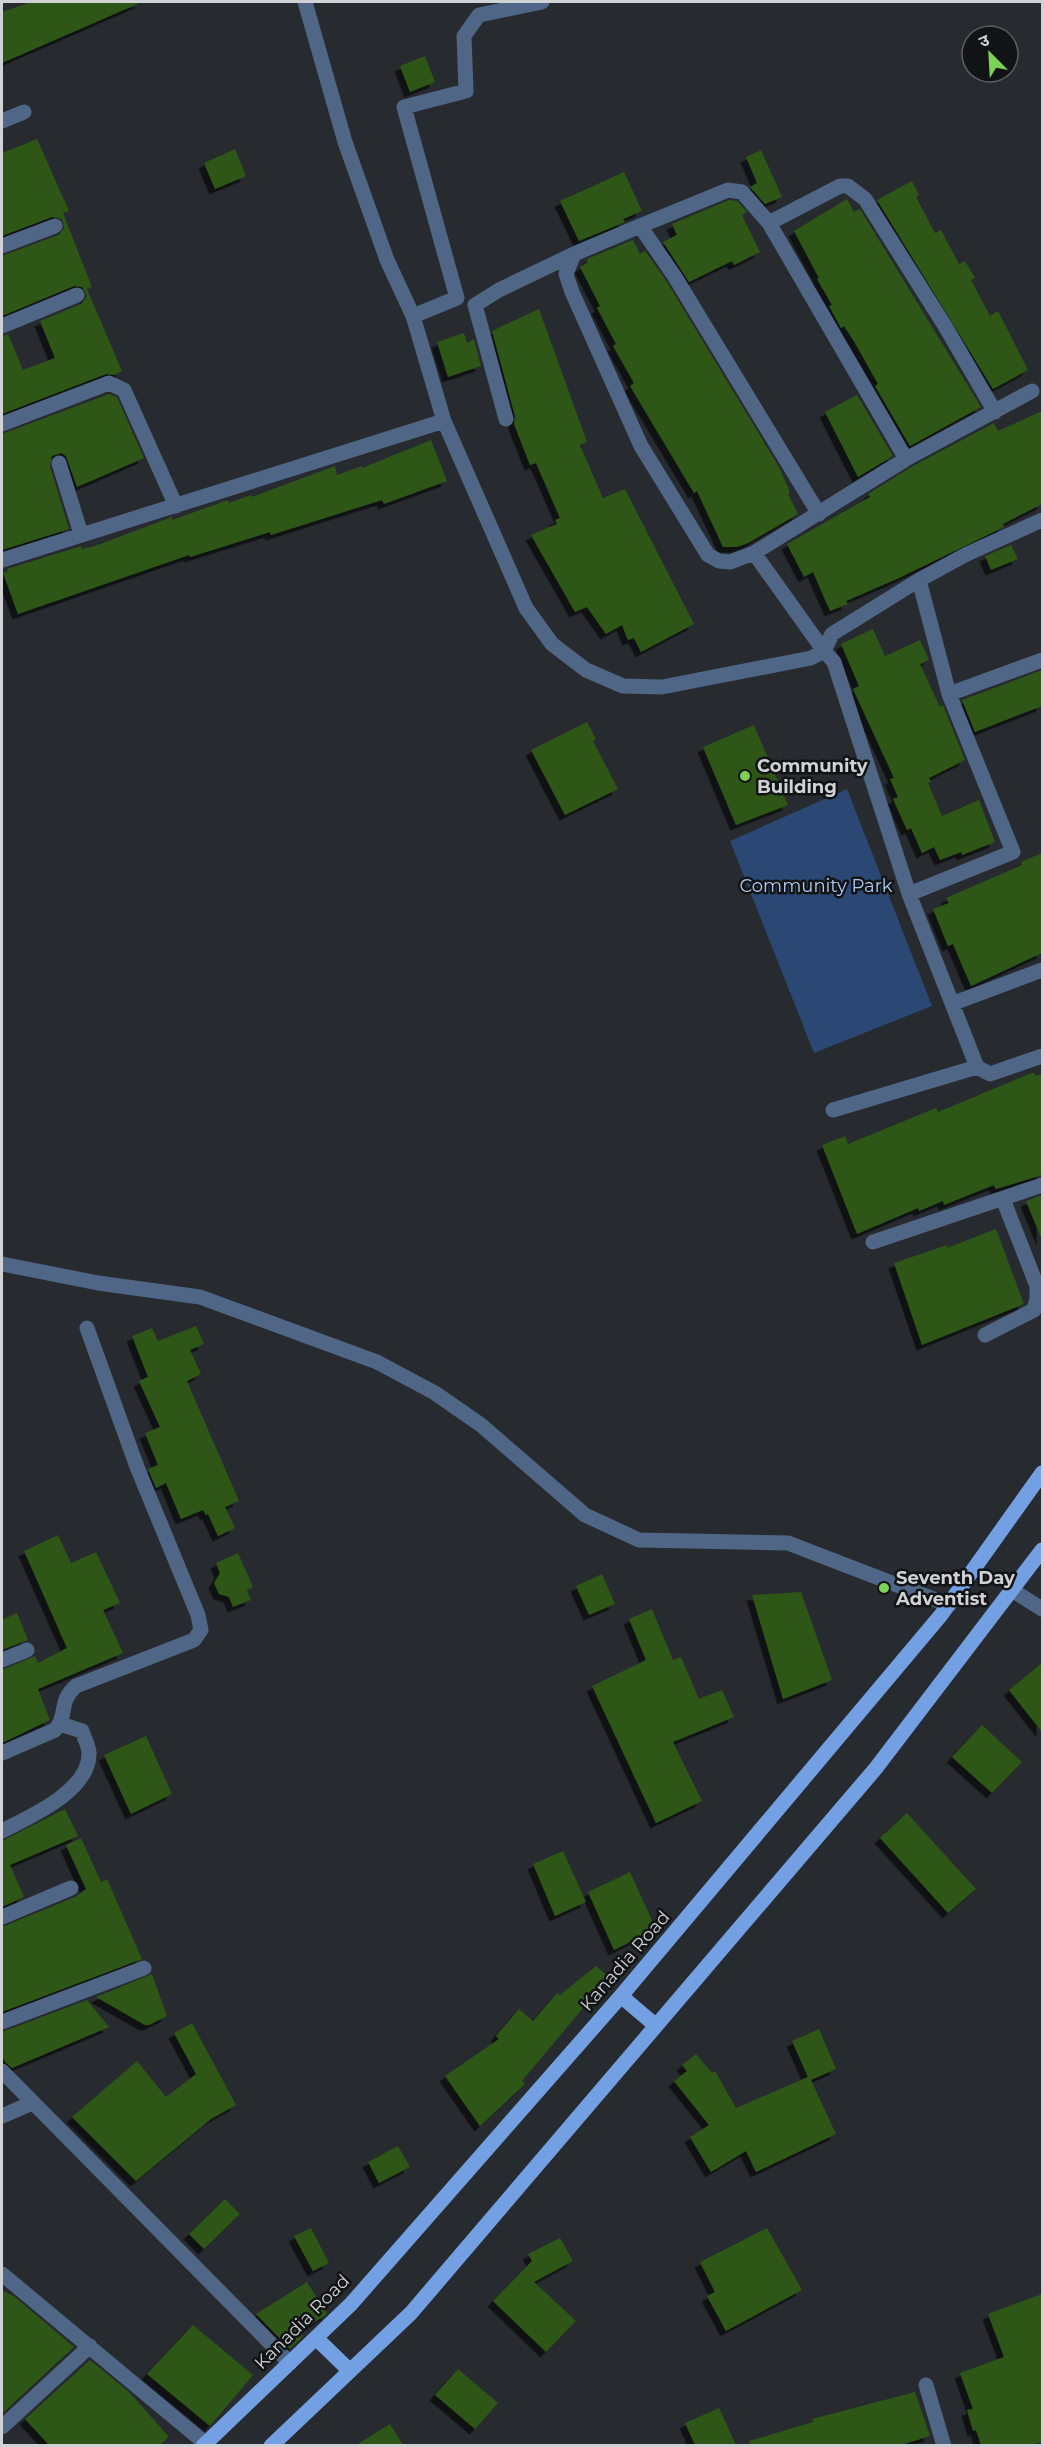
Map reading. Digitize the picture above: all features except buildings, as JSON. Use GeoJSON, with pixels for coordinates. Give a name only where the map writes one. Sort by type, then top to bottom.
{"type":"FeatureCollection","features":[{"type":"Feature","properties":{"kind":"main road","name":"Kanadia Road"},"geometry":{"type":"LineString","coordinates":[[204,2444],[317,2339],[621,1996],[949,1605],[1042,1473]]}},
{"type":"Feature","properties":{"kind":"main road"},"geometry":{"type":"LineString","coordinates":[[272,2445],[411,2313],[654,2025],[876,1768],[1042,1550]]}},
{"type":"Feature","properties":{"kind":"main road"},"geometry":{"type":"LineString","coordinates":[[621,1996],[654,2025]]}},
{"type":"Feature","properties":{"kind":"main road"},"geometry":{"type":"LineString","coordinates":[[317,2339],[350,2371]]}},
{"type":"Feature","properties":{"kind":"street"},"geometry":{"type":"LineString","coordinates":[[305,2],[345,142],[387,260],[413,316],[444,421],[526,608],[552,644],[586,670],[623,686],[662,687],[811,658],[824,651],[832,634],[919,580],[968,554],[1042,520]]}},
{"type":"Feature","properties":{"kind":"street"},"geometry":{"type":"LineString","coordinates":[[413,316],[457,298],[404,107],[466,91],[464,36],[479,15],[542,2]]}},
{"type":"Feature","properties":{"kind":"street"},"geometry":{"type":"LineString","coordinates":[[2,121],[24,112]]}},
{"type":"Feature","properties":{"kind":"street"},"geometry":{"type":"LineString","coordinates":[[769,224],[840,186],[853,188],[865,199],[945,326],[995,412]]}},
{"type":"Feature","properties":{"kind":"street"},"geometry":{"type":"LineString","coordinates":[[506,419],[475,305],[499,290],[574,254],[728,190],[742,192],[769,224],[906,459]]}},
{"type":"Feature","properties":{"kind":"street"},"geometry":{"type":"LineString","coordinates":[[2,246],[55,226]]}},
{"type":"Feature","properties":{"kind":"street"},"geometry":{"type":"LineString","coordinates":[[640,226],[675,277],[819,514]]}},
{"type":"Feature","properties":{"kind":"street"},"geometry":{"type":"LineString","coordinates":[[574,254],[566,274],[572,292],[640,446],[708,555],[719,561],[730,562],[754,553],[906,459],[1032,391]]}},
{"type":"Feature","properties":{"kind":"street"},"geometry":{"type":"LineString","coordinates":[[2,326],[77,295]]}},
{"type":"Feature","properties":{"kind":"street"},"geometry":{"type":"LineString","coordinates":[[2,424],[110,383],[116,384],[123,390],[176,506]]}},
{"type":"Feature","properties":{"kind":"street"},"geometry":{"type":"LineString","coordinates":[[2,560],[444,421]]}},
{"type":"Feature","properties":{"kind":"street"},"geometry":{"type":"LineString","coordinates":[[59,463],[81,534]]}},
{"type":"Feature","properties":{"kind":"street"},"geometry":{"type":"LineString","coordinates":[[754,553],[834,662],[909,894],[954,1003],[976,1067]]}},
{"type":"Feature","properties":{"kind":"street"},"geometry":{"type":"LineString","coordinates":[[909,894],[1013,852],[949,694],[919,580]]}},
{"type":"Feature","properties":{"kind":"street"},"geometry":{"type":"LineString","coordinates":[[949,694],[1042,660]]}},
{"type":"Feature","properties":{"kind":"street"},"geometry":{"type":"LineString","coordinates":[[954,1003],[1038,971],[1042,987]]}},
{"type":"Feature","properties":{"kind":"street"},"geometry":{"type":"LineString","coordinates":[[833,1110],[976,1067],[990,1074],[1042,1056]]}},
{"type":"Feature","properties":{"kind":"street"},"geometry":{"type":"LineString","coordinates":[[873,1242],[1042,1185]]}},
{"type":"Feature","properties":{"kind":"street"},"geometry":{"type":"LineString","coordinates":[[985,1335],[1034,1310],[1037,1299],[1037,1286],[1003,1199]]}},
{"type":"Feature","properties":{"kind":"street"},"geometry":{"type":"LineString","coordinates":[[2,1264],[98,1283],[200,1297],[377,1362],[435,1392],[482,1425],[585,1515],[639,1540],[788,1543],[949,1605]]}},
{"type":"Feature","properties":{"kind":"street"},"geometry":{"type":"LineString","coordinates":[[2,1753],[55,1730],[60,1724],[64,1700],[76,1686],[194,1640],[201,1630],[198,1615],[137,1467],[87,1328]]}},
{"type":"Feature","properties":{"kind":"street"},"geometry":{"type":"LineString","coordinates":[[1012,1590],[1042,1609]]}},
{"type":"Feature","properties":{"kind":"street"},"geometry":{"type":"LineString","coordinates":[[2,1660],[27,1650]]}},
{"type":"Feature","properties":{"kind":"street"},"geometry":{"type":"LineString","coordinates":[[2,1831],[50,1807],[84,1775],[89,1754],[82,1731],[60,1724]]}},
{"type":"Feature","properties":{"kind":"street"},"geometry":{"type":"LineString","coordinates":[[2,1917],[71,1888]]}},
{"type":"Feature","properties":{"kind":"street"},"geometry":{"type":"LineString","coordinates":[[2,2022],[144,1968]]}},
{"type":"Feature","properties":{"kind":"street"},"geometry":{"type":"LineString","coordinates":[[2,2071],[290,2363]]}},
{"type":"Feature","properties":{"kind":"street"},"geometry":{"type":"LineString","coordinates":[[2,2116],[32,2103]]}},
{"type":"Feature","properties":{"kind":"street"},"geometry":{"type":"LineString","coordinates":[[2,2274],[204,2444]]}},
{"type":"Feature","properties":{"kind":"street"},"geometry":{"type":"LineString","coordinates":[[2,2427],[90,2346]]}},
{"type":"Feature","properties":{"kind":"street"},"geometry":{"type":"LineString","coordinates":[[926,2385],[944,2445]]}},
{"type":"Feature","properties":{"kind":"green space","name":"Community Park"},"geometry":{"type":"Polygon","coordinates":[[[847,789],[932,1006],[814,1053],[730,841],[847,789]]]}},
{"type":"Feature","properties":{"kind":"place","name":"Community Building"},"geometry":{"type":"Point","coordinates":[745,776]}},
{"type":"Feature","properties":{"kind":"place","name":"Seventh Day Adventist"},"geometry":{"type":"Point","coordinates":[884,1588]}}]}
